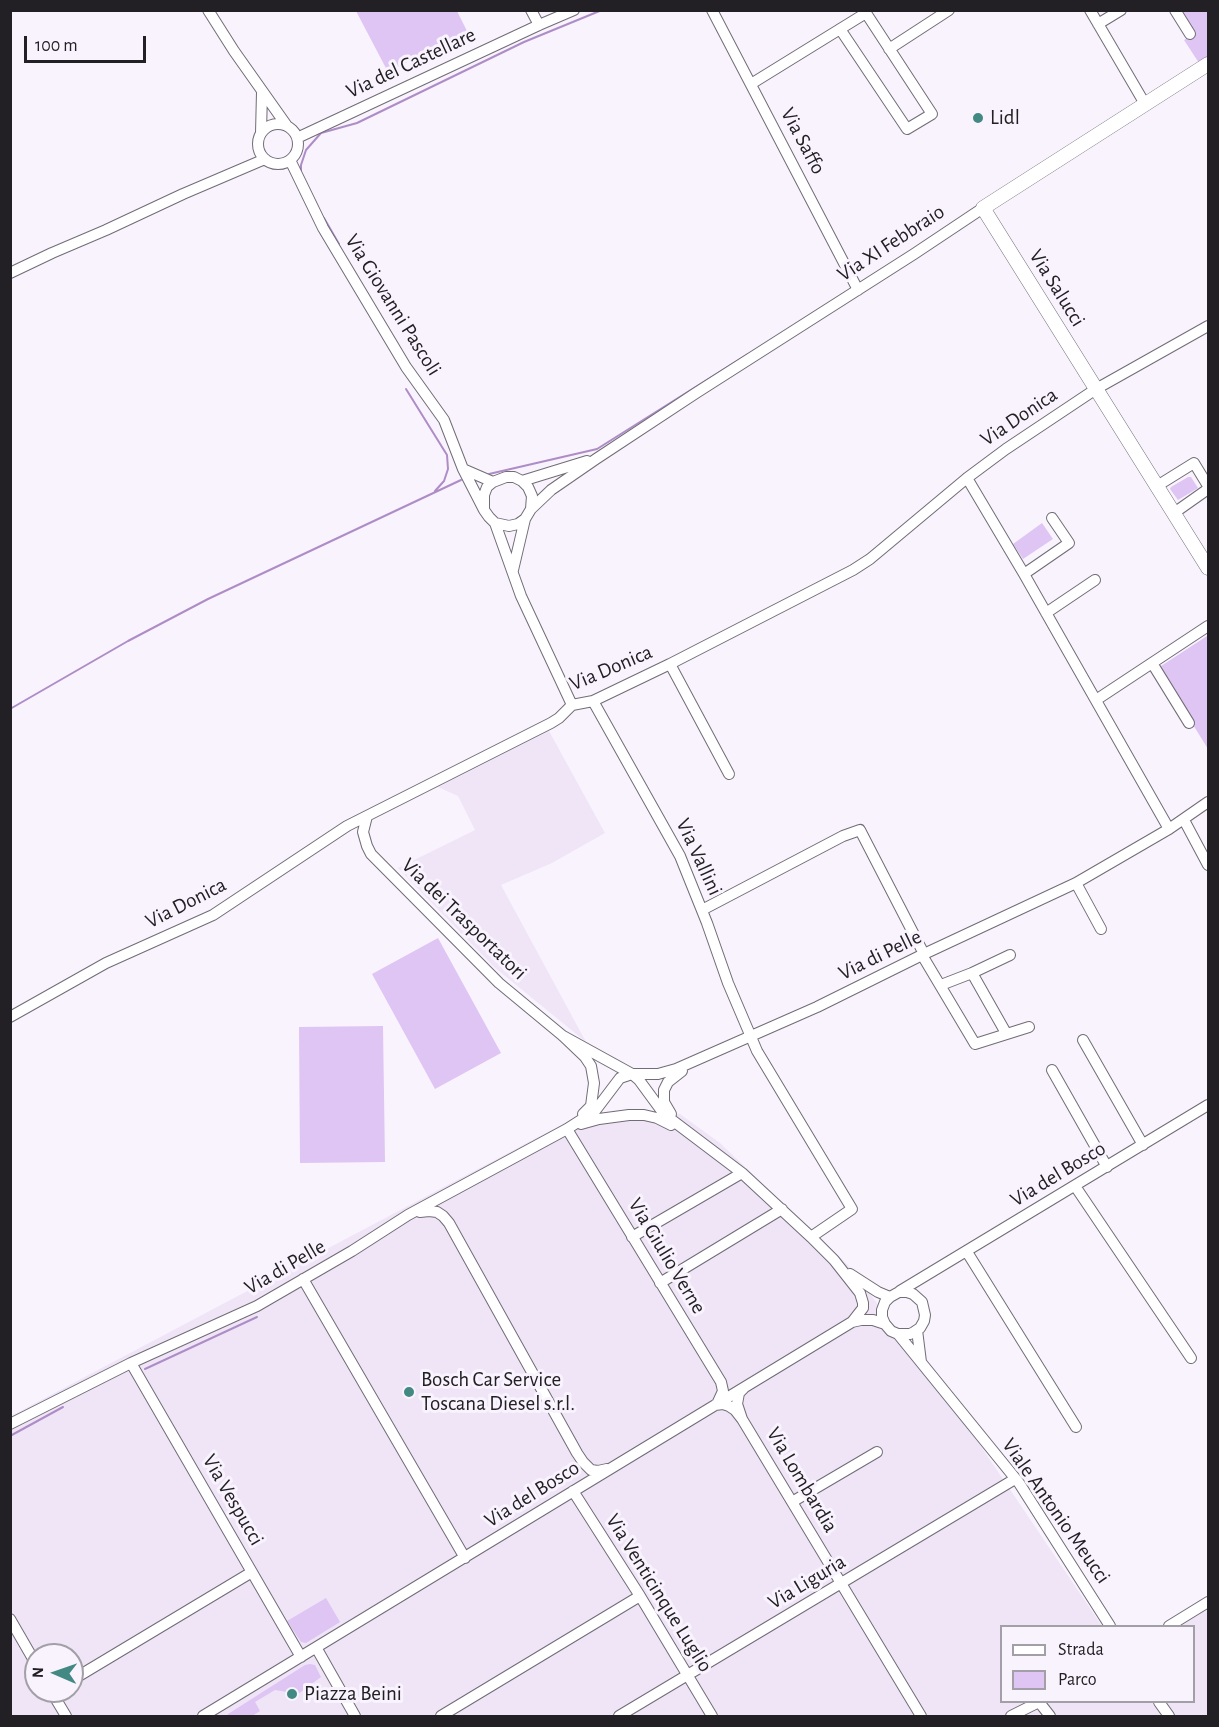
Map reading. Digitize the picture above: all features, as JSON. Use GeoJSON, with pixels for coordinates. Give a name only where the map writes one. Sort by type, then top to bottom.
{"type":"FeatureCollection","features":[{"type":"Feature","properties":{"kind":"main road","name":"Via XI Febbraio"},"geometry":{"type":"LineString","coordinates":[[983,208],[1146,104],[1207,69]]}},
{"type":"Feature","properties":{"kind":"main road","name":"Via Salucci"},"geometry":{"type":"LineString","coordinates":[[983,208],[1209,568]]}},
{"type":"Feature","properties":{"kind":"street"},"geometry":{"type":"LineString","coordinates":[[208,10],[287,126]]}},
{"type":"Feature","properties":{"kind":"street"},"geometry":{"type":"LineString","coordinates":[[531,10],[539,25]]}},
{"type":"Feature","properties":{"kind":"street","name":"Via del Castellare"},"geometry":{"type":"LineString","coordinates":[[297,138],[574,10]]}},
{"type":"Feature","properties":{"kind":"street","name":"Via Saffo"},"geometry":{"type":"LineString","coordinates":[[712,10],[858,290]]}},
{"type":"Feature","properties":{"kind":"street"},"geometry":{"type":"LineString","coordinates":[[889,49],[950,10]]}},
{"type":"Feature","properties":{"kind":"street"},"geometry":{"type":"LineString","coordinates":[[1090,10],[1146,104]]}},
{"type":"Feature","properties":{"kind":"street"},"geometry":{"type":"LineString","coordinates":[[1098,24],[1121,10]]}},
{"type":"Feature","properties":{"kind":"street"},"geometry":{"type":"LineString","coordinates":[[1175,10],[1190,34]]}},
{"type":"Feature","properties":{"kind":"street"},"geometry":{"type":"LineString","coordinates":[[751,84],[840,29],[866,13],[932,114],[907,129],[840,29]]}},
{"type":"Feature","properties":{"kind":"street"},"geometry":{"type":"LineString","coordinates":[[261,133],[273,124],[287,126],[293,130],[297,138],[298,148],[295,154],[290,160],[277,164],[265,159],[259,148],[262,92]]}},
{"type":"Feature","properties":{"kind":"street"},"geometry":{"type":"LineString","coordinates":[[10,273],[265,159]]}},
{"type":"Feature","properties":{"kind":"street","name":"Via Giovanni Pascoli"},"geometry":{"type":"LineString","coordinates":[[290,160],[323,228],[406,367],[444,420],[463,469],[484,510],[495,523],[522,596],[572,705]]}},
{"type":"Feature","properties":{"kind":"street","name":"Via XI Febbraio"},"geometry":{"type":"LineString","coordinates":[[531,509],[551,490],[596,459],[983,208]]}},
{"type":"Feature","properties":{"kind":"street","name":"Via Donica"},"geometry":{"type":"LineString","coordinates":[[10,1017],[106,963],[213,915],[288,867],[318,844],[367,816],[551,723],[572,705],[593,701],[853,570],[870,559],[967,478],[1054,416],[1096,389],[1209,326]]}},
{"type":"Feature","properties":{"kind":"street","name":"Via XI Febbraio"},"geometry":{"type":"LineString","coordinates":[[522,481],[596,459]]}},
{"type":"Feature","properties":{"kind":"street"},"geometry":{"type":"LineString","coordinates":[[1157,486],[1194,463],[1209,487],[1174,513]]}},
{"type":"Feature","properties":{"kind":"street"},"geometry":{"type":"LineString","coordinates":[[463,469],[493,482]]}},
{"type":"Feature","properties":{"kind":"street"},"geometry":{"type":"LineString","coordinates":[[484,510],[484,495],[488,487],[493,482],[506,477],[514,477],[522,481],[532,496],[531,509],[525,519],[513,570]]}},
{"type":"Feature","properties":{"kind":"street"},"geometry":{"type":"LineString","coordinates":[[967,478],[1169,830]]}},
{"type":"Feature","properties":{"kind":"street"},"geometry":{"type":"LineString","coordinates":[[1024,574],[1070,543],[1052,518]]}},
{"type":"Feature","properties":{"kind":"street"},"geometry":{"type":"LineString","coordinates":[[495,523],[509,526],[525,519]]}},
{"type":"Feature","properties":{"kind":"street"},"geometry":{"type":"LineString","coordinates":[[1046,613],[1095,580]]}},
{"type":"Feature","properties":{"kind":"street"},"geometry":{"type":"LineString","coordinates":[[1096,700],[1209,627]]}},
{"type":"Feature","properties":{"kind":"street"},"geometry":{"type":"LineString","coordinates":[[1152,663],[1188,723]]}},
{"type":"Feature","properties":{"kind":"street"},"geometry":{"type":"LineString","coordinates":[[670,664],[729,774]]}},
{"type":"Feature","properties":{"kind":"street","name":"Via Vallini"},"geometry":{"type":"LineString","coordinates":[[593,701],[680,856],[728,983],[757,1051],[852,1209],[811,1237]]}},
{"type":"Feature","properties":{"kind":"street","name":"Via di Pelle"},"geometry":{"type":"LineString","coordinates":[[10,1424],[131,1363],[257,1306],[408,1215],[568,1128],[595,1111],[616,1081],[632,1074],[658,1074],[676,1070],[818,1007],[923,954],[1076,882],[1169,830],[1209,802]]}},
{"type":"Feature","properties":{"kind":"street","name":"Via dei Trasportatori"},"geometry":{"type":"LineString","coordinates":[[367,816],[363,832],[371,855],[499,983],[562,1036],[585,1057],[591,1066],[594,1083],[591,1106],[568,1128]]}},
{"type":"Feature","properties":{"kind":"street"},"geometry":{"type":"LineString","coordinates":[[1184,820],[1209,865]]}},
{"type":"Feature","properties":{"kind":"street"},"geometry":{"type":"LineString","coordinates":[[702,910],[843,836],[860,830],[923,954],[975,1044],[1029,1027]]}},
{"type":"Feature","properties":{"kind":"street"},"geometry":{"type":"LineString","coordinates":[[1076,882],[1101,929]]}},
{"type":"Feature","properties":{"kind":"street"},"geometry":{"type":"LineString","coordinates":[[941,985],[1010,955]]}},
{"type":"Feature","properties":{"kind":"street"},"geometry":{"type":"LineString","coordinates":[[972,973],[1006,1034]]}},
{"type":"Feature","properties":{"kind":"street","name":"Via dei Trasportatori"},"geometry":{"type":"LineString","coordinates":[[562,1036],[632,1074]]}},
{"type":"Feature","properties":{"kind":"street"},"geometry":{"type":"LineString","coordinates":[[1083,1040],[1143,1145]]}},
{"type":"Feature","properties":{"kind":"street"},"geometry":{"type":"LineString","coordinates":[[690,1134],[668,1109],[663,1095],[672,1077],[694,1063]]}},
{"type":"Feature","properties":{"kind":"street"},"geometry":{"type":"LineString","coordinates":[[1052,1070],[1107,1167]]}},
{"type":"Feature","properties":{"kind":"street"},"geometry":{"type":"LineString","coordinates":[[632,1074],[664,1114],[742,1173],[834,1260],[854,1284],[862,1298],[863,1308],[852,1322]]}},
{"type":"Feature","properties":{"kind":"street","name":"Via del Bosco"},"geometry":{"type":"LineString","coordinates":[[894,1294],[1209,1105]]}},
{"type":"Feature","properties":{"kind":"street","name":"Via di Pelle"},"geometry":{"type":"LineString","coordinates":[[568,1128],[599,1119],[644,1115],[657,1118],[690,1134]]}},
{"type":"Feature","properties":{"kind":"street","name":"Via Giulio Verne"},"geometry":{"type":"LineString","coordinates":[[568,1128],[721,1382],[723,1391],[716,1405]]}},
{"type":"Feature","properties":{"kind":"street"},"geometry":{"type":"LineString","coordinates":[[632,1237],[742,1173]]}},
{"type":"Feature","properties":{"kind":"street"},"geometry":{"type":"LineString","coordinates":[[448,1223],[445,1211],[447,1202],[453,1193],[466,1185]]}},
{"type":"Feature","properties":{"kind":"street"},"geometry":{"type":"LineString","coordinates":[[1075,1186],[1191,1358]]}},
{"type":"Feature","properties":{"kind":"street"},"geometry":{"type":"LineString","coordinates":[[660,1283],[782,1209]]}},
{"type":"Feature","properties":{"kind":"street"},"geometry":{"type":"LineString","coordinates":[[408,1215],[433,1211],[443,1216],[577,1453],[591,1470],[611,1468]]}},
{"type":"Feature","properties":{"kind":"street"},"geometry":{"type":"LineString","coordinates":[[967,1252],[1076,1426]]}},
{"type":"Feature","properties":{"kind":"street"},"geometry":{"type":"LineString","coordinates":[[834,1260],[858,1280],[878,1292],[894,1294],[906,1292],[919,1298],[925,1307],[924,1321],[917,1330],[910,1334],[898,1334],[891,1331],[882,1317],[885,1302],[894,1294]]}},
{"type":"Feature","properties":{"kind":"street"},"geometry":{"type":"LineString","coordinates":[[919,1298],[927,1276]]}},
{"type":"Feature","properties":{"kind":"street"},"geometry":{"type":"LineString","coordinates":[[303,1279],[465,1558]]}},
{"type":"Feature","properties":{"kind":"street"},"geometry":{"type":"LineString","coordinates":[[852,1322],[873,1320],[885,1324]]}},
{"type":"Feature","properties":{"kind":"street","name":"Via del Bosco"},"geometry":{"type":"LineString","coordinates":[[208,1715],[852,1322]]}},
{"type":"Feature","properties":{"kind":"street"},"geometry":{"type":"LineString","coordinates":[[917,1330],[921,1365]]}},
{"type":"Feature","properties":{"kind":"street","name":"Viale Antonio Meucci"},"geometry":{"type":"LineString","coordinates":[[898,1334],[1015,1479],[1109,1625]]}},
{"type":"Feature","properties":{"kind":"street","name":"Via Vespucci"},"geometry":{"type":"LineString","coordinates":[[131,1363],[301,1657]]}},
{"type":"Feature","properties":{"kind":"street","name":"Via Lombardia"},"geometry":{"type":"LineString","coordinates":[[742,1419],[738,1408],[738,1397],[744,1387]]}},
{"type":"Feature","properties":{"kind":"street","name":"Via Lombardia"},"geometry":{"type":"LineString","coordinates":[[716,1405],[729,1406],[742,1419],[921,1716]]}},
{"type":"Feature","properties":{"kind":"street"},"geometry":{"type":"LineString","coordinates":[[792,1502],[877,1452]]}},
{"type":"Feature","properties":{"kind":"street"},"geometry":{"type":"LineString","coordinates":[[573,1491],[582,1474],[577,1453]]}},
{"type":"Feature","properties":{"kind":"street","name":"Via Liguria"},"geometry":{"type":"LineString","coordinates":[[619,1716],[1015,1479]]}},
{"type":"Feature","properties":{"kind":"street","name":"Via Venticinque Luglio"},"geometry":{"type":"LineString","coordinates":[[573,1491],[640,1596],[712,1716]]}},
{"type":"Feature","properties":{"kind":"street"},"geometry":{"type":"LineString","coordinates":[[84,1673],[252,1572]]}},
{"type":"Feature","properties":{"kind":"street"},"geometry":{"type":"LineString","coordinates":[[441,1716],[640,1596]]}},
{"type":"Feature","properties":{"kind":"street"},"geometry":{"type":"LineString","coordinates":[[1171,1625],[1209,1602]]}},
{"type":"Feature","properties":{"kind":"street"},"geometry":{"type":"LineString","coordinates":[[10,1619],[24,1643]]}},
{"type":"Feature","properties":{"kind":"street"},"geometry":{"type":"LineString","coordinates":[[317,1649],[355,1716]]}},
{"type":"Feature","properties":{"kind":"street"},"geometry":{"type":"LineString","coordinates":[[1011,1716],[1035,1703]]}},
{"type":"Feature","properties":{"kind":"street"},"geometry":{"type":"LineString","coordinates":[[1040,1703],[1050,1716]]}},
{"type":"Feature","properties":{"kind":"street"},"geometry":{"type":"LineString","coordinates":[[1160,1703],[1168,1716]]}},
{"type":"Feature","properties":{"kind":"shaded area"},"geometry":{"type":"Polygon","coordinates":[[[549,731],[605,833],[552,863],[501,885],[586,1042],[494,967],[398,868],[475,830],[458,796],[438,787],[549,731]]]}},
{"type":"Feature","properties":{"kind":"shaded area"},"geometry":{"type":"Polygon","coordinates":[[[680,1114],[720,1143],[852,1269],[980,1445],[1101,1625],[1000,1625],[1000,1703],[1195,1703],[1195,1625],[1175,1625],[1208,1606],[1208,1716],[11,1716],[11,1416],[578,1116],[680,1114]]]}},
{"type":"Feature","properties":{"kind":"green space"},"geometry":{"type":"Polygon","coordinates":[[[356,11],[457,11],[467,31],[388,72],[356,11]]]}},
{"type":"Feature","properties":{"kind":"green space"},"geometry":{"type":"Polygon","coordinates":[[[1182,11],[1208,11],[1208,57],[1199,63],[1184,40],[1196,33],[1182,11]]]}},
{"type":"Feature","properties":{"kind":"green space"},"geometry":{"type":"Polygon","coordinates":[[[1191,477],[1198,488],[1178,500],[1170,489],[1191,477]]]}},
{"type":"Feature","properties":{"kind":"green space"},"geometry":{"type":"Polygon","coordinates":[[[1042,523],[1053,539],[1023,559],[1013,544],[1042,523]]]}},
{"type":"Feature","properties":{"kind":"green space"},"geometry":{"type":"Polygon","coordinates":[[[1207,636],[1208,638],[1208,749],[1158,668],[1207,636]]]}},
{"type":"Feature","properties":{"kind":"green space"},"geometry":{"type":"Polygon","coordinates":[[[438,938],[501,1053],[435,1089],[372,974],[438,938]]]}},
{"type":"Feature","properties":{"kind":"green space"},"geometry":{"type":"Polygon","coordinates":[[[383,1026],[385,1162],[300,1163],[299,1027],[383,1026]]]}},
{"type":"Feature","properties":{"kind":"green space"},"geometry":{"type":"Polygon","coordinates":[[[326,1598],[340,1622],[306,1643],[301,1642],[287,1621],[326,1598]]]}},
{"type":"Feature","properties":{"kind":"green space"},"geometry":{"type":"Polygon","coordinates":[[[305,1665],[315,1665],[321,1677],[298,1694],[275,1690],[255,1702],[260,1711],[252,1716],[227,1716],[305,1665]]]}},
{"type":"Feature","properties":{"kind":"waterway"},"geometry":{"type":"LineString","coordinates":[[301,173],[306,150],[321,133],[357,123],[524,42],[602,10]]}},
{"type":"Feature","properties":{"kind":"waterway"},"geometry":{"type":"LineString","coordinates":[[324,218],[339,244]]}},
{"type":"Feature","properties":{"kind":"waterway"},"geometry":{"type":"LineString","coordinates":[[489,474],[597,449],[748,354]]}},
{"type":"Feature","properties":{"kind":"waterway"},"geometry":{"type":"LineString","coordinates":[[406,389],[447,455],[448,469],[444,481],[435,491]]}},
{"type":"Feature","properties":{"kind":"waterway"},"geometry":{"type":"LineString","coordinates":[[10,709],[128,641],[208,599],[461,480]]}},
{"type":"Feature","properties":{"kind":"waterway"},"geometry":{"type":"LineString","coordinates":[[145,1369],[257,1317]]}},
{"type":"Feature","properties":{"kind":"waterway"},"geometry":{"type":"LineString","coordinates":[[10,1436],[63,1407]]}},
{"type":"Feature","properties":{"kind":"place","name":"Lidl"},"geometry":{"type":"Point","coordinates":[978,118]}},
{"type":"Feature","properties":{"kind":"place","name":"Bosch Car Service Toscana Diesel s.r.l."},"geometry":{"type":"Point","coordinates":[409,1392]}},
{"type":"Feature","properties":{"kind":"place","name":"Piazza Beini"},"geometry":{"type":"Point","coordinates":[292,1694]}}]}
